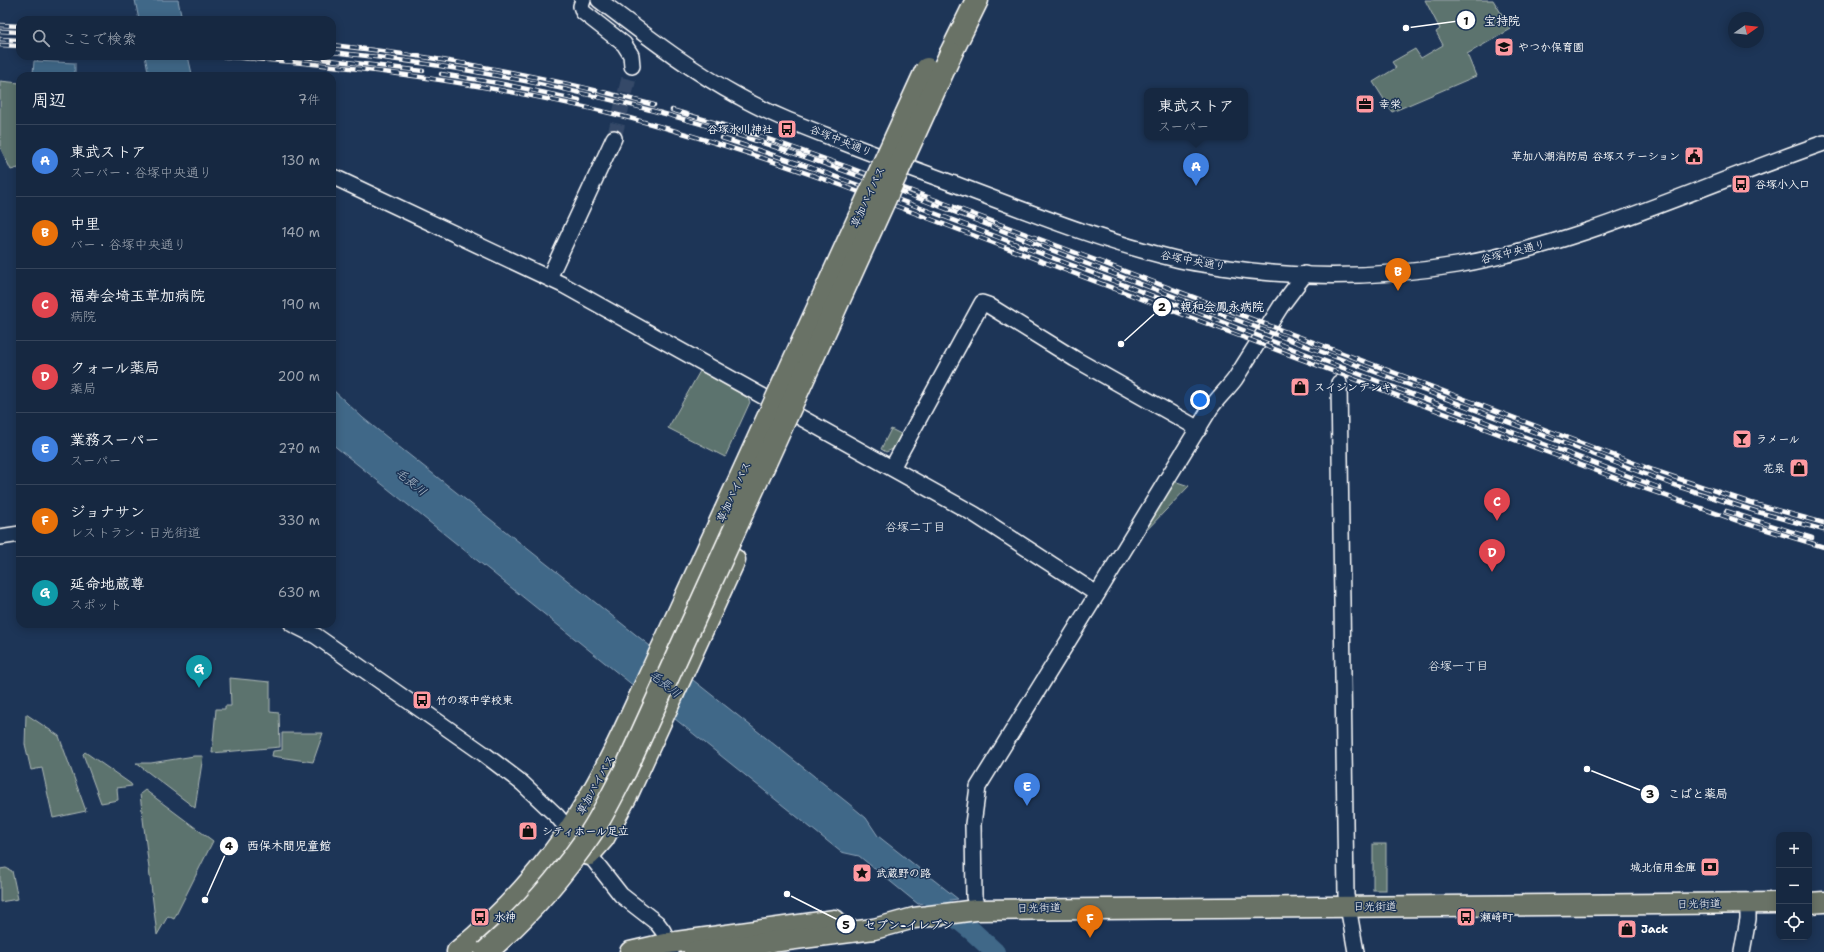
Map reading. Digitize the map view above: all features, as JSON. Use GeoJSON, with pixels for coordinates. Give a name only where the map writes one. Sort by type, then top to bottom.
{"type":"FeatureCollection","features":[{"type":"Feature","properties":{"kind":"highway","name":"草加バイパス"},"geometry":{"type":"LineString","coordinates":[[486,952],[533,908],[562,873],[592,832],[618,784],[656,706],[796,398],[944,51],[961,0]]}},
{"type":"Feature","properties":{"kind":"highway","name":"草加バイパス"},"geometry":{"type":"LineString","coordinates":[[458,952],[497,918],[523,890],[569,831],[586,804],[613,754],[725,512],[944,51],[977,0]]}},
{"type":"Feature","properties":{"kind":"highway"},"geometry":{"type":"LineString","coordinates":[[589,854],[603,838],[626,796],[663,718],[786,446],[796,398]]}},
{"type":"Feature","properties":{"kind":"main road"},"geometry":{"type":"LineString","coordinates":[[1812,902],[1824,902]]}},
{"type":"Feature","properties":{"kind":"main road","name":"日光街道"},"geometry":{"type":"LineString","coordinates":[[918,918],[976,910],[1776,903]]}},
{"type":"Feature","properties":{"kind":"main road"},"geometry":{"type":"LineString","coordinates":[[630,952],[861,917],[892,915],[918,918]]}},
{"type":"Feature","properties":{"kind":"main road"},"geometry":{"type":"LineString","coordinates":[[694,952],[874,929],[918,918]]}},
{"type":"Feature","properties":{"kind":"street"},"geometry":{"type":"LineString","coordinates":[[583,0],[581,6],[583,12],[624,44],[631,55],[632,66]]}},
{"type":"Feature","properties":{"kind":"street","name":"谷塚中央通り"},"geometry":{"type":"LineString","coordinates":[[599,0],[686,64],[740,97],[794,123],[875,155],[1082,232],[1180,260],[1232,268],[1305,274],[1341,275],[1412,271],[1458,265],[1506,254],[1584,231],[1824,143]]}},
{"type":"Feature","properties":{"kind":"street"},"geometry":{"type":"LineString","coordinates":[[550,278],[614,138]]}},
{"type":"Feature","properties":{"kind":"street"},"geometry":{"type":"LineString","coordinates":[[336,178],[550,278],[979,517],[1097,594]]}},
{"type":"Feature","properties":{"kind":"street"},"geometry":{"type":"LineString","coordinates":[[976,910],[974,897],[973,824],[978,787],[1212,406],[1235,379],[1280,306],[1305,274]]}},
{"type":"Feature","properties":{"kind":"street"},"geometry":{"type":"LineString","coordinates":[[892,468],[982,303],[988,304],[1076,360],[1199,428]]}},
{"type":"Feature","properties":{"kind":"street"},"geometry":{"type":"LineString","coordinates":[[1338,383],[1343,738],[1348,907],[1356,952]]}},
{"type":"Feature","properties":{"kind":"street"},"geometry":{"type":"LineString","coordinates":[[0,537],[16,535]]}},
{"type":"Feature","properties":{"kind":"street"},"geometry":{"type":"LineString","coordinates":[[300,628],[316,636],[505,769],[522,783],[569,831],[620,894],[657,923],[663,931],[670,947]]}},
{"type":"Feature","properties":{"kind":"street"},"geometry":{"type":"LineString","coordinates":[[1742,952],[1748,918],[1748,903]]}},
{"type":"Feature","properties":{"kind":"green space"},"geometry":{"type":"Polygon","coordinates":[[[1425,0],[1493,0],[1511,29],[1467,54],[1476,76],[1392,112],[1373,82],[1396,68],[1392,62],[1415,49],[1421,58],[1443,45],[1436,32],[1440,29],[1425,0]]]}},
{"type":"Feature","properties":{"kind":"green space"},"geometry":{"type":"Polygon","coordinates":[[[0,81],[16,83],[16,169],[11,170],[0,147],[0,81]]]}},
{"type":"Feature","properties":{"kind":"green space"},"geometry":{"type":"Polygon","coordinates":[[[700,371],[748,398],[750,402],[725,457],[668,428],[700,371]]]}},
{"type":"Feature","properties":{"kind":"green space"},"geometry":{"type":"Polygon","coordinates":[[[891,429],[901,434],[893,449],[886,452],[881,449],[891,429]]]}},
{"type":"Feature","properties":{"kind":"green space"},"geometry":{"type":"Polygon","coordinates":[[[1174,481],[1189,486],[1142,535],[1140,534],[1174,481]]]}},
{"type":"Feature","properties":{"kind":"green space"},"geometry":{"type":"Polygon","coordinates":[[[230,678],[270,682],[270,712],[279,713],[280,747],[212,753],[216,709],[225,709],[225,706],[231,706],[230,678]]]}},
{"type":"Feature","properties":{"kind":"green space"},"geometry":{"type":"Polygon","coordinates":[[[26,714],[59,736],[86,811],[53,818],[42,768],[31,770],[25,744],[26,714]]]}},
{"type":"Feature","properties":{"kind":"green space"},"geometry":{"type":"Polygon","coordinates":[[[282,733],[323,733],[313,762],[272,756],[273,751],[282,750],[282,733]]]}},
{"type":"Feature","properties":{"kind":"green space"},"geometry":{"type":"Polygon","coordinates":[[[85,752],[131,784],[132,786],[117,788],[118,800],[101,803],[83,754],[85,752]]]}},
{"type":"Feature","properties":{"kind":"green space"},"geometry":{"type":"Polygon","coordinates":[[[194,756],[203,756],[195,808],[136,763],[151,763],[194,756]]]}},
{"type":"Feature","properties":{"kind":"green space"},"geometry":{"type":"Polygon","coordinates":[[[145,790],[213,841],[174,919],[168,916],[157,935],[140,794],[145,790]]]}},
{"type":"Feature","properties":{"kind":"green space"},"geometry":{"type":"Polygon","coordinates":[[[1373,844],[1386,844],[1386,890],[1373,890],[1373,844]]]}},
{"type":"Feature","properties":{"kind":"green space"},"geometry":{"type":"Polygon","coordinates":[[[6,868],[12,871],[18,899],[0,902],[0,869],[6,868]]]}},
{"type":"Feature","properties":{"kind":"water"},"geometry":{"type":"Polygon","coordinates":[[[135,0],[178,0],[181,16],[138,16],[135,0]]]}},
{"type":"Feature","properties":{"kind":"water"},"geometry":{"type":"Polygon","coordinates":[[[146,60],[189,60],[192,72],[148,72],[146,60]]]}},
{"type":"Feature","properties":{"kind":"water"},"geometry":{"type":"Polygon","coordinates":[[[34,61],[75,63],[75,72],[33,72],[34,61]]]}},
{"type":"Feature","properties":{"kind":"water"},"geometry":{"type":"Polygon","coordinates":[[[336,393],[363,418],[848,803],[866,818],[878,836],[958,899],[918,904],[859,856],[841,852],[336,447],[336,393]]]}},
{"type":"Feature","properties":{"kind":"waterway","name":"毛長川"},"geometry":{"type":"LineString","coordinates":[[915,884],[971,930],[995,952]]}},
{"type":"Feature","properties":{"kind":"tunnel"},"geometry":{"type":"LineString","coordinates":[[614,138],[632,66]]}},
{"type":"Feature","properties":{"kind":"railway"},"geometry":{"type":"LineString","coordinates":[[0,25],[16,26]]}},
{"type":"Feature","properties":{"kind":"railway"},"geometry":{"type":"LineString","coordinates":[[0,31],[16,32]]}},
{"type":"Feature","properties":{"kind":"railway"},"geometry":{"type":"LineString","coordinates":[[0,39],[16,40]]}},
{"type":"Feature","properties":{"kind":"railway"},"geometry":{"type":"LineString","coordinates":[[0,45],[16,46]]}},
{"type":"Feature","properties":{"kind":"railway"},"geometry":{"type":"LineString","coordinates":[[336,45],[494,69],[654,105]]}},
{"type":"Feature","properties":{"kind":"railway"},"geometry":{"type":"LineString","coordinates":[[336,52],[442,66],[550,86],[657,112],[763,143],[887,186],[1090,265],[1677,486],[1758,512],[1824,530]]}},
{"type":"Feature","properties":{"kind":"railway"},"geometry":{"type":"LineString","coordinates":[[273,60],[363,69],[514,93],[614,114],[701,138],[843,186],[1626,482],[1744,523],[1824,547]]}},
{"type":"Feature","properties":{"kind":"railway"},"geometry":{"type":"LineString","coordinates":[[330,60],[423,71]]}},
{"type":"Feature","properties":{"kind":"railway"},"geometry":{"type":"LineString","coordinates":[[441,74],[498,83],[579,100]]}},
{"type":"Feature","properties":{"kind":"railway"},"geometry":{"type":"LineString","coordinates":[[672,110],[757,135],[848,167],[1653,470],[1751,503],[1824,523]]}},
{"type":"Feature","properties":{"kind":"railway"},"geometry":{"type":"LineString","coordinates":[[722,138],[812,168],[905,202],[1660,488]]}},
{"type":"Feature","properties":{"kind":"railway"},"geometry":{"type":"LineString","coordinates":[[1726,511],[1812,538]]}},
{"type":"Feature","properties":{"kind":"place","name":"宝持院"},"geometry":{"type":"Point","coordinates":[1406,28]}},
{"type":"Feature","properties":{"kind":"place","name":"やつか保育園"},"geometry":{"type":"Point","coordinates":[1504,47]}},
{"type":"Feature","properties":{"kind":"place","name":"幸栄"},"geometry":{"type":"Point","coordinates":[1365,104]}},
{"type":"Feature","properties":{"kind":"place","name":"谷塚氷川神社"},"geometry":{"type":"Point","coordinates":[787,129]}},
{"type":"Feature","properties":{"kind":"place","name":"草加八潮消防局 谷塚ステーション"},"geometry":{"type":"Point","coordinates":[1694,156]}},
{"type":"Feature","properties":{"kind":"place","name":"谷塚小入口"},"geometry":{"type":"Point","coordinates":[1741,184]}},
{"type":"Feature","properties":{"kind":"place","name":"東武ストア"},"geometry":{"type":"Point","coordinates":[1196,186]}},
{"type":"Feature","properties":{"kind":"place","name":"中里"},"geometry":{"type":"Point","coordinates":[1398,291]}},
{"type":"Feature","properties":{"kind":"place","name":"親和会鳳永病院"},"geometry":{"type":"Point","coordinates":[1121,344]}},
{"type":"Feature","properties":{"kind":"place","name":"スイジンデンキ"},"geometry":{"type":"Point","coordinates":[1300,387]}},
{"type":"Feature","properties":{"kind":"place","name":"ラメール"},"geometry":{"type":"Point","coordinates":[1742,439]}},
{"type":"Feature","properties":{"kind":"place","name":"花泉"},"geometry":{"type":"Point","coordinates":[1799,468]}},
{"type":"Feature","properties":{"kind":"place","name":"福寿会埼玉草加病院"},"geometry":{"type":"Point","coordinates":[1497,521]}},
{"type":"Feature","properties":{"kind":"place","name":"クォール薬局"},"geometry":{"type":"Point","coordinates":[1492,572]}},
{"type":"Feature","properties":{"kind":"place","name":"延命地蔵尊"},"geometry":{"type":"Point","coordinates":[199,688]}},
{"type":"Feature","properties":{"kind":"place","name":"竹の塚中学校東"},"geometry":{"type":"Point","coordinates":[422,700]}},
{"type":"Feature","properties":{"kind":"place","name":"こばと薬局"},"geometry":{"type":"Point","coordinates":[1587,769]}},
{"type":"Feature","properties":{"kind":"place","name":"業務スーパー"},"geometry":{"type":"Point","coordinates":[1027,806]}},
{"type":"Feature","properties":{"kind":"place","name":"シティホール足立"},"geometry":{"type":"Point","coordinates":[528,831]}},
{"type":"Feature","properties":{"kind":"place","name":"城北信用金庫"},"geometry":{"type":"Point","coordinates":[1710,867]}},
{"type":"Feature","properties":{"kind":"place","name":"武蔵野の路"},"geometry":{"type":"Point","coordinates":[862,873]}},
{"type":"Feature","properties":{"kind":"place","name":"セブン-イレブン"},"geometry":{"type":"Point","coordinates":[787,894]}},
{"type":"Feature","properties":{"kind":"place","name":"西保木間児童館"},"geometry":{"type":"Point","coordinates":[205,900]}},
{"type":"Feature","properties":{"kind":"place","name":"水神"},"geometry":{"type":"Point","coordinates":[480,917]}},
{"type":"Feature","properties":{"kind":"place","name":"瀬崎町"},"geometry":{"type":"Point","coordinates":[1466,917]}},
{"type":"Feature","properties":{"kind":"place","name":"Jack"},"geometry":{"type":"Point","coordinates":[1627,929]}},
{"type":"Feature","properties":{"kind":"place","name":"ジョナサン"},"geometry":{"type":"Point","coordinates":[1090,938]}},
{"type":"Feature","properties":{"kind":"district","name":"谷塚二丁目"},"geometry":{"type":"Point","coordinates":[915,527]}},
{"type":"Feature","properties":{"kind":"district","name":"谷塚一丁目"},"geometry":{"type":"Point","coordinates":[1458,666]}}]}
